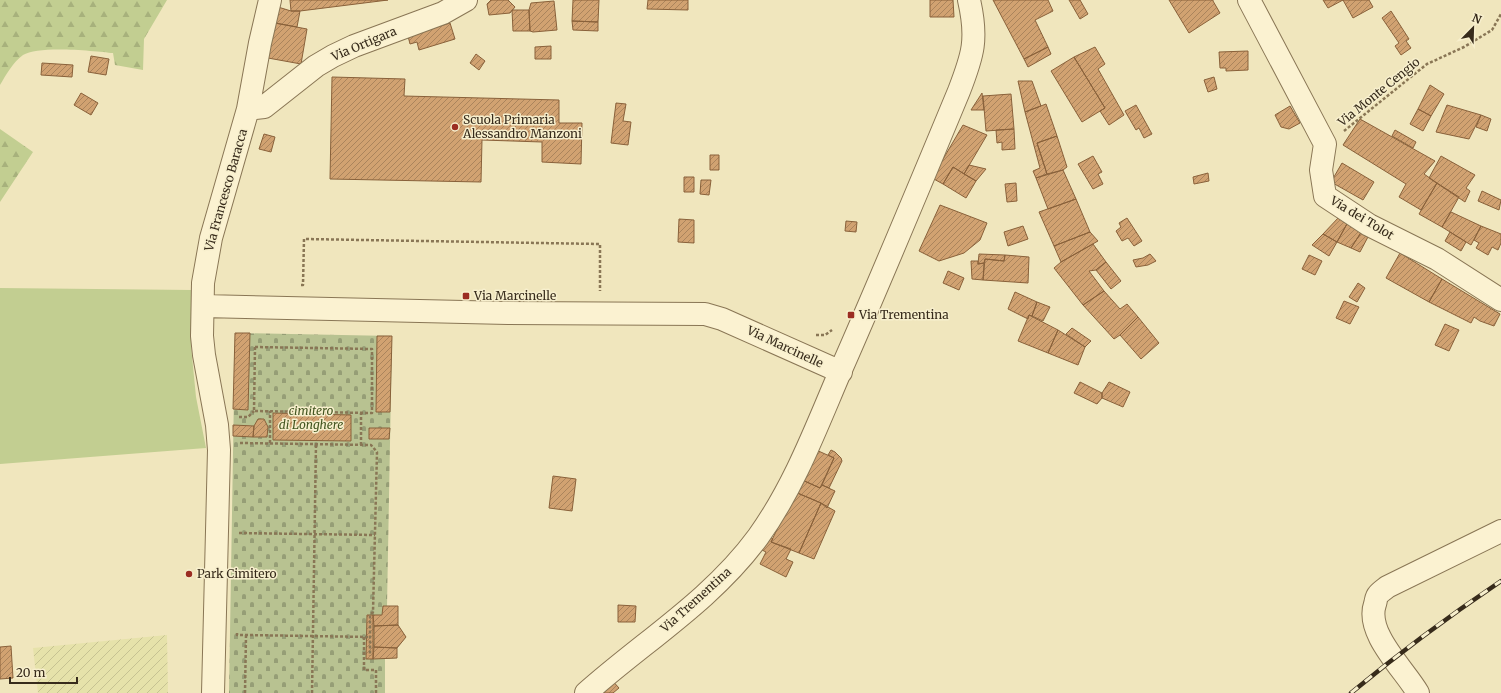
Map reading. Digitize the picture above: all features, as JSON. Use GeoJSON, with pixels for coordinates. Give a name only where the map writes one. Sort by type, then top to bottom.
{"type":"FeatureCollection","features":[{"type":"Feature","properties":{"kind":"street","name":"Via Francesco Baracca"},"geometry":{"type":"LineString","coordinates":[[213,693],[219,450],[217,425],[204,355],[203,283],[211,238],[248,109],[260,43],[270,0]]}},
{"type":"Feature","properties":{"kind":"street","name":"Via Ortigara"},"geometry":{"type":"LineString","coordinates":[[248,109],[264,106],[316,66],[333,56],[354,46],[443,13],[466,0]]}},
{"type":"Feature","properties":{"kind":"street","name":"Via Trementina"},"geometry":{"type":"LineString","coordinates":[[586,693],[695,604],[732,568],[757,538],[778,507],[806,454],[969,65],[974,44],[973,20],[969,0]]}},
{"type":"Feature","properties":{"kind":"street"},"geometry":{"type":"LineString","coordinates":[[1249,0],[1325,144]]}},
{"type":"Feature","properties":{"kind":"street","name":"Via dei Tolot"},"geometry":{"type":"LineString","coordinates":[[1325,144],[1321,170],[1325,196],[1369,225],[1437,259],[1501,300]]}},
{"type":"Feature","properties":{"kind":"street","name":"Via Marcinelle"},"geometry":{"type":"LineString","coordinates":[[203,306],[508,313],[705,314],[722,318],[841,372]]}},
{"type":"Feature","properties":{"kind":"street"},"geometry":{"type":"LineString","coordinates":[[1418,693],[1381,640],[1376,630],[1373,620],[1373,609],[1378,595],[1388,587],[1501,531]]}},
{"type":"Feature","properties":{"kind":"path","name":"Via Monte Cengio"},"geometry":{"type":"LineString","coordinates":[[1325,144],[1339,135],[1427,64],[1464,47],[1492,30],[1501,14]]}},
{"type":"Feature","properties":{"kind":"path"},"geometry":{"type":"LineString","coordinates":[[295,285],[303,285],[304,239],[500,242],[600,244],[599,291],[607,291]]}},
{"type":"Feature","properties":{"kind":"path"},"geometry":{"type":"LineString","coordinates":[[814,334],[825,335],[834,329]]}},
{"type":"Feature","properties":{"kind":"path"},"geometry":{"type":"LineString","coordinates":[[233,417],[248,417],[254,411],[255,347],[372,349],[372,413],[254,411]]}},
{"type":"Feature","properties":{"kind":"path"},"geometry":{"type":"LineString","coordinates":[[270,411],[270,443]]}},
{"type":"Feature","properties":{"kind":"path"},"geometry":{"type":"LineString","coordinates":[[361,413],[361,445]]}},
{"type":"Feature","properties":{"kind":"path"},"geometry":{"type":"LineString","coordinates":[[240,450],[240,443],[270,443],[371,445],[377,452],[374,612],[370,615],[370,656]]}},
{"type":"Feature","properties":{"kind":"path"},"geometry":{"type":"LineString","coordinates":[[312,693],[316,444]]}},
{"type":"Feature","properties":{"kind":"path"},"geometry":{"type":"LineString","coordinates":[[238,540],[238,533],[375,535]]}},
{"type":"Feature","properties":{"kind":"path"},"geometry":{"type":"LineString","coordinates":[[237,627],[237,635],[370,637]]}},
{"type":"Feature","properties":{"kind":"path"},"geometry":{"type":"LineString","coordinates":[[245,693],[246,635]]}},
{"type":"Feature","properties":{"kind":"path"},"geometry":{"type":"LineString","coordinates":[[364,637],[364,670],[376,670],[376,693]]}},
{"type":"Feature","properties":{"kind":"shaded area"},"geometry":{"type":"Polygon","coordinates":[[[167,635],[168,693],[38,693],[33,648],[167,635]]]}},
{"type":"Feature","properties":{"kind":"green space"},"geometry":{"type":"Polygon","coordinates":[[[0,0],[167,0],[144,39],[143,70],[115,65],[113,53],[53,49],[41,50],[30,52],[19,58],[0,85],[0,0]]]}},
{"type":"Feature","properties":{"kind":"green space"},"geometry":{"type":"Polygon","coordinates":[[[0,129],[33,152],[0,202],[0,129]]]}},
{"type":"Feature","properties":{"kind":"green space"},"geometry":{"type":"Polygon","coordinates":[[[0,288],[192,290],[191,346],[196,397],[206,448],[0,464],[0,288]]]}},
{"type":"Feature","properties":{"kind":"green space","name":"cimitero di Longhere"},"geometry":{"type":"Polygon","coordinates":[[[235,333],[392,336],[387,606],[398,606],[398,625],[406,637],[397,648],[397,658],[385,659],[385,693],[229,693],[235,333]]]}},
{"type":"Feature","properties":{"kind":"building"},"geometry":{"type":"Polygon","coordinates":[[[290,0],[388,0],[291,11],[290,0]]]}},
{"type":"Feature","properties":{"kind":"building"},"geometry":{"type":"Polygon","coordinates":[[[491,0],[508,0],[515,7],[510,13],[489,15],[487,4],[491,0]]]}},
{"type":"Feature","properties":{"kind":"building"},"geometry":{"type":"Polygon","coordinates":[[[573,0],[599,0],[598,22],[572,21],[573,0]]]}},
{"type":"Feature","properties":{"kind":"building"},"geometry":{"type":"Polygon","coordinates":[[[648,0],[688,0],[688,10],[647,9],[648,0]]]}},
{"type":"Feature","properties":{"kind":"building"},"geometry":{"type":"Polygon","coordinates":[[[930,0],[953,0],[954,17],[930,17],[930,0]]]}},
{"type":"Feature","properties":{"kind":"building"},"geometry":{"type":"Polygon","coordinates":[[[993,0],[1048,0],[1053,11],[1035,20],[1048,47],[1024,59],[993,0]]]}},
{"type":"Feature","properties":{"kind":"building"},"geometry":{"type":"Polygon","coordinates":[[[1069,0],[1080,0],[1088,14],[1080,19],[1069,0]]]}},
{"type":"Feature","properties":{"kind":"building"},"geometry":{"type":"Polygon","coordinates":[[[1169,0],[1213,0],[1220,13],[1189,33],[1169,0]]]}},
{"type":"Feature","properties":{"kind":"building"},"geometry":{"type":"Polygon","coordinates":[[[1323,0],[1343,0],[1328,8],[1323,0]]]}},
{"type":"Feature","properties":{"kind":"building"},"geometry":{"type":"Polygon","coordinates":[[[1343,0],[1369,0],[1373,7],[1353,18],[1343,0]]]}},
{"type":"Feature","properties":{"kind":"building"},"geometry":{"type":"Polygon","coordinates":[[[554,1],[557,30],[530,31],[529,10],[531,3],[554,1]]]}},
{"type":"Feature","properties":{"kind":"building"},"geometry":{"type":"Polygon","coordinates":[[[278,7],[291,11],[300,11],[297,27],[275,23],[278,7]]]}},
{"type":"Feature","properties":{"kind":"building"},"geometry":{"type":"Polygon","coordinates":[[[512,10],[529,10],[530,31],[513,31],[512,10]]]}},
{"type":"Feature","properties":{"kind":"building"},"geometry":{"type":"Polygon","coordinates":[[[1391,11],[1409,39],[1406,41],[1411,48],[1401,55],[1395,46],[1399,43],[1382,18],[1391,11]]]}},
{"type":"Feature","properties":{"kind":"building"},"geometry":{"type":"Polygon","coordinates":[[[572,21],[598,22],[598,31],[573,30],[572,21]]]}},
{"type":"Feature","properties":{"kind":"building"},"geometry":{"type":"Polygon","coordinates":[[[275,23],[307,29],[301,64],[268,58],[275,23]]]}},
{"type":"Feature","properties":{"kind":"building"},"geometry":{"type":"Polygon","coordinates":[[[450,23],[455,39],[419,50],[417,42],[410,44],[408,36],[450,23]]]}},
{"type":"Feature","properties":{"kind":"building"},"geometry":{"type":"Polygon","coordinates":[[[551,46],[551,59],[535,59],[535,47],[551,46]]]}},
{"type":"Feature","properties":{"kind":"building"},"geometry":{"type":"Polygon","coordinates":[[[1048,47],[1051,54],[1028,67],[1024,59],[1048,47]]]}},
{"type":"Feature","properties":{"kind":"building"},"geometry":{"type":"Polygon","coordinates":[[[1095,47],[1105,64],[1098,69],[1124,115],[1109,125],[1100,111],[1105,108],[1074,57],[1095,47]]]}},
{"type":"Feature","properties":{"kind":"building"},"geometry":{"type":"Polygon","coordinates":[[[1248,51],[1248,70],[1226,71],[1226,68],[1220,68],[1219,52],[1248,51]]]}},
{"type":"Feature","properties":{"kind":"building"},"geometry":{"type":"Polygon","coordinates":[[[476,54],[485,61],[479,70],[470,63],[476,54]]]}},
{"type":"Feature","properties":{"kind":"building"},"geometry":{"type":"Polygon","coordinates":[[[91,56],[109,59],[106,75],[88,72],[91,56]]]}},
{"type":"Feature","properties":{"kind":"building"},"geometry":{"type":"Polygon","coordinates":[[[1074,57],[1105,108],[1082,122],[1051,71],[1074,57]]]}},
{"type":"Feature","properties":{"kind":"building"},"geometry":{"type":"Polygon","coordinates":[[[42,63],[73,65],[72,77],[41,75],[42,63]]]}},
{"type":"Feature","properties":{"kind":"building"},"geometry":{"type":"Polygon","coordinates":[[[332,77],[405,79],[404,96],[559,100],[559,123],[582,123],[581,164],[542,162],[542,142],[482,140],[481,182],[330,179],[332,77]]]}},
{"type":"Feature","properties":{"kind":"building"},"geometry":{"type":"Polygon","coordinates":[[[1214,77],[1217,89],[1208,92],[1204,80],[1214,77]]]}},
{"type":"Feature","properties":{"kind":"building"},"geometry":{"type":"Polygon","coordinates":[[[1018,81],[1032,81],[1041,106],[1025,112],[1018,81]]]}},
{"type":"Feature","properties":{"kind":"building"},"geometry":{"type":"Polygon","coordinates":[[[1430,85],[1444,94],[1431,116],[1418,109],[1430,85]]]}},
{"type":"Feature","properties":{"kind":"building"},"geometry":{"type":"Polygon","coordinates":[[[81,93],[98,103],[91,115],[74,105],[81,93]]]}},
{"type":"Feature","properties":{"kind":"building"},"geometry":{"type":"Polygon","coordinates":[[[982,93],[984,110],[971,110],[982,93]]]}},
{"type":"Feature","properties":{"kind":"building"},"geometry":{"type":"Polygon","coordinates":[[[1011,94],[1014,129],[986,131],[983,96],[1011,94]]]}},
{"type":"Feature","properties":{"kind":"building"},"geometry":{"type":"Polygon","coordinates":[[[616,103],[626,104],[623,121],[631,122],[628,145],[611,143],[616,103]]]}},
{"type":"Feature","properties":{"kind":"building"},"geometry":{"type":"Polygon","coordinates":[[[1046,104],[1057,136],[1037,143],[1047,174],[1036,178],[1033,171],[1040,168],[1025,112],[1046,104]]]}},
{"type":"Feature","properties":{"kind":"building"},"geometry":{"type":"Polygon","coordinates":[[[1136,105],[1152,134],[1144,138],[1139,128],[1136,130],[1125,111],[1136,105]]]}},
{"type":"Feature","properties":{"kind":"building"},"geometry":{"type":"Polygon","coordinates":[[[1447,105],[1481,115],[1469,139],[1436,132],[1447,105]]]}},
{"type":"Feature","properties":{"kind":"building"},"geometry":{"type":"Polygon","coordinates":[[[1290,106],[1300,123],[1289,129],[1281,127],[1275,115],[1290,106]]]}},
{"type":"Feature","properties":{"kind":"building"},"geometry":{"type":"Polygon","coordinates":[[[1418,109],[1431,116],[1423,131],[1410,124],[1418,109]]]}},
{"type":"Feature","properties":{"kind":"building"},"geometry":{"type":"Polygon","coordinates":[[[1481,115],[1491,119],[1487,131],[1476,127],[1481,115]]]}},
{"type":"Feature","properties":{"kind":"building"},"geometry":{"type":"Polygon","coordinates":[[[1360,119],[1435,161],[1424,174],[1437,183],[1421,210],[1399,197],[1406,184],[1343,145],[1360,119]]]}},
{"type":"Feature","properties":{"kind":"building"},"geometry":{"type":"Polygon","coordinates":[[[963,125],[987,135],[964,174],[953,167],[943,184],[932,178],[963,125]]]}},
{"type":"Feature","properties":{"kind":"building"},"geometry":{"type":"Polygon","coordinates":[[[1014,129],[1015,149],[1002,150],[1002,142],[997,143],[996,130],[1014,129]]]}},
{"type":"Feature","properties":{"kind":"building"},"geometry":{"type":"Polygon","coordinates":[[[1395,130],[1416,142],[1413,148],[1392,136],[1395,130]]]}},
{"type":"Feature","properties":{"kind":"building"},"geometry":{"type":"Polygon","coordinates":[[[264,134],[275,137],[271,152],[259,149],[264,134]]]}},
{"type":"Feature","properties":{"kind":"building"},"geometry":{"type":"Polygon","coordinates":[[[1057,136],[1067,167],[1063,170],[1047,174],[1037,143],[1057,136]]]}},
{"type":"Feature","properties":{"kind":"building"},"geometry":{"type":"Polygon","coordinates":[[[710,155],[719,155],[719,170],[710,170],[710,155]]]}},
{"type":"Feature","properties":{"kind":"building"},"geometry":{"type":"Polygon","coordinates":[[[1093,156],[1102,172],[1098,174],[1103,184],[1093,189],[1078,164],[1093,156]]]}},
{"type":"Feature","properties":{"kind":"building"},"geometry":{"type":"Polygon","coordinates":[[[1441,156],[1475,175],[1466,188],[1470,191],[1465,202],[1429,178],[1441,156]]]}},
{"type":"Feature","properties":{"kind":"building"},"geometry":{"type":"Polygon","coordinates":[[[1342,163],[1374,182],[1363,200],[1331,182],[1342,163]]]}},
{"type":"Feature","properties":{"kind":"building"},"geometry":{"type":"Polygon","coordinates":[[[969,165],[986,169],[976,181],[964,174],[969,165]]]}},
{"type":"Feature","properties":{"kind":"building"},"geometry":{"type":"Polygon","coordinates":[[[953,167],[976,181],[966,198],[943,184],[953,167]]]}},
{"type":"Feature","properties":{"kind":"building"},"geometry":{"type":"Polygon","coordinates":[[[1063,170],[1076,199],[1048,209],[1036,178],[1063,170]]]}},
{"type":"Feature","properties":{"kind":"building"},"geometry":{"type":"Polygon","coordinates":[[[1208,173],[1209,181],[1194,184],[1193,177],[1208,173]]]}},
{"type":"Feature","properties":{"kind":"building"},"geometry":{"type":"Polygon","coordinates":[[[684,177],[694,177],[694,192],[684,192],[684,177]]]}},
{"type":"Feature","properties":{"kind":"building"},"geometry":{"type":"Polygon","coordinates":[[[701,180],[711,180],[709,195],[700,194],[701,180]]]}},
{"type":"Feature","properties":{"kind":"building"},"geometry":{"type":"Polygon","coordinates":[[[1016,183],[1017,201],[1007,202],[1005,184],[1016,183]]]}},
{"type":"Feature","properties":{"kind":"building"},"geometry":{"type":"Polygon","coordinates":[[[1437,183],[1459,197],[1442,227],[1419,214],[1437,183]]]}},
{"type":"Feature","properties":{"kind":"building"},"geometry":{"type":"Polygon","coordinates":[[[1482,191],[1501,200],[1499,210],[1478,201],[1482,191]]]}},
{"type":"Feature","properties":{"kind":"building"},"geometry":{"type":"Polygon","coordinates":[[[1076,199],[1090,232],[1054,246],[1039,212],[1076,199]]]}},
{"type":"Feature","properties":{"kind":"building"},"geometry":{"type":"Polygon","coordinates":[[[940,205],[987,223],[980,240],[964,253],[939,261],[919,251],[940,205]]]}},
{"type":"Feature","properties":{"kind":"building"},"geometry":{"type":"Polygon","coordinates":[[[1451,212],[1481,226],[1471,245],[1442,227],[1451,212]]]}},
{"type":"Feature","properties":{"kind":"building"},"geometry":{"type":"Polygon","coordinates":[[[1339,217],[1348,222],[1337,242],[1323,234],[1339,217]]]}},
{"type":"Feature","properties":{"kind":"building"},"geometry":{"type":"Polygon","coordinates":[[[1127,218],[1142,241],[1134,246],[1128,238],[1122,241],[1116,231],[1121,227],[1119,223],[1127,218]]]}},
{"type":"Feature","properties":{"kind":"building"},"geometry":{"type":"Polygon","coordinates":[[[679,219],[694,220],[694,243],[678,242],[679,219]]]}},
{"type":"Feature","properties":{"kind":"building"},"geometry":{"type":"Polygon","coordinates":[[[846,221],[857,222],[856,232],[845,231],[846,221]]]}},
{"type":"Feature","properties":{"kind":"building"},"geometry":{"type":"Polygon","coordinates":[[[1348,222],[1362,231],[1351,248],[1337,242],[1348,222]]]}},
{"type":"Feature","properties":{"kind":"building"},"geometry":{"type":"Polygon","coordinates":[[[1023,226],[1028,239],[1008,246],[1004,232],[1023,226]]]}},
{"type":"Feature","properties":{"kind":"building"},"geometry":{"type":"Polygon","coordinates":[[[1481,226],[1501,234],[1501,243],[1498,250],[1492,247],[1488,255],[1476,248],[1479,243],[1474,240],[1481,226]]]}},
{"type":"Feature","properties":{"kind":"building"},"geometry":{"type":"Polygon","coordinates":[[[1362,231],[1369,235],[1360,252],[1351,248],[1362,231]]]}},
{"type":"Feature","properties":{"kind":"building"},"geometry":{"type":"Polygon","coordinates":[[[1090,232],[1098,241],[1061,262],[1054,246],[1090,232]]]}},
{"type":"Feature","properties":{"kind":"building"},"geometry":{"type":"Polygon","coordinates":[[[1450,232],[1466,242],[1461,251],[1445,241],[1450,232]]]}},
{"type":"Feature","properties":{"kind":"building"},"geometry":{"type":"Polygon","coordinates":[[[1323,234],[1337,242],[1329,256],[1312,245],[1323,234]]]}},
{"type":"Feature","properties":{"kind":"building"},"geometry":{"type":"Polygon","coordinates":[[[1093,244],[1106,262],[1096,270],[1089,271],[1104,291],[1083,305],[1054,268],[1061,262],[1093,244]]]}},
{"type":"Feature","properties":{"kind":"building"},"geometry":{"type":"Polygon","coordinates":[[[1400,253],[1442,279],[1429,302],[1386,278],[1400,253]]]}},
{"type":"Feature","properties":{"kind":"building"},"geometry":{"type":"Polygon","coordinates":[[[979,254],[1005,255],[1004,261],[985,259],[984,263],[978,264],[979,254]]]}},
{"type":"Feature","properties":{"kind":"building"},"geometry":{"type":"Polygon","coordinates":[[[1150,254],[1156,261],[1148,265],[1136,267],[1133,260],[1143,258],[1150,254]]]}},
{"type":"Feature","properties":{"kind":"building"},"geometry":{"type":"Polygon","coordinates":[[[1005,255],[1029,257],[1028,283],[983,280],[985,259],[1004,261],[1005,255]]]}},
{"type":"Feature","properties":{"kind":"building"},"geometry":{"type":"Polygon","coordinates":[[[1309,255],[1322,261],[1315,275],[1302,269],[1309,255]]]}},
{"type":"Feature","properties":{"kind":"building"},"geometry":{"type":"Polygon","coordinates":[[[971,261],[978,261],[978,264],[984,263],[983,280],[972,279],[971,261]]]}},
{"type":"Feature","properties":{"kind":"building"},"geometry":{"type":"Polygon","coordinates":[[[1106,262],[1121,281],[1111,289],[1096,270],[1106,262]]]}},
{"type":"Feature","properties":{"kind":"building"},"geometry":{"type":"Polygon","coordinates":[[[948,271],[964,278],[959,290],[943,283],[948,271]]]}},
{"type":"Feature","properties":{"kind":"building"},"geometry":{"type":"Polygon","coordinates":[[[1442,279],[1500,314],[1494,326],[1474,317],[1471,323],[1429,302],[1442,279]]]}},
{"type":"Feature","properties":{"kind":"building"},"geometry":{"type":"Polygon","coordinates":[[[1358,283],[1365,288],[1357,302],[1349,297],[1358,283]]]}},
{"type":"Feature","properties":{"kind":"building"},"geometry":{"type":"Polygon","coordinates":[[[1104,291],[1120,309],[1127,304],[1138,317],[1114,339],[1083,305],[1104,291]]]}},
{"type":"Feature","properties":{"kind":"building"},"geometry":{"type":"Polygon","coordinates":[[[1015,292],[1037,302],[1032,316],[1029,315],[1028,319],[1008,309],[1015,292]]]}},
{"type":"Feature","properties":{"kind":"building"},"geometry":{"type":"Polygon","coordinates":[[[1344,301],[1359,307],[1350,324],[1336,318],[1344,301]]]}},
{"type":"Feature","properties":{"kind":"building"},"geometry":{"type":"Polygon","coordinates":[[[1037,302],[1050,307],[1043,321],[1032,316],[1037,302]]]}},
{"type":"Feature","properties":{"kind":"building"},"geometry":{"type":"Polygon","coordinates":[[[1029,315],[1058,330],[1048,353],[1018,341],[1029,315]]]}},
{"type":"Feature","properties":{"kind":"building"},"geometry":{"type":"Polygon","coordinates":[[[1138,317],[1159,343],[1141,359],[1120,335],[1138,317]]]}},
{"type":"Feature","properties":{"kind":"building"},"geometry":{"type":"Polygon","coordinates":[[[1445,324],[1459,330],[1449,351],[1435,345],[1445,324]]]}},
{"type":"Feature","properties":{"kind":"building"},"geometry":{"type":"Polygon","coordinates":[[[1072,328],[1091,341],[1085,347],[1066,334],[1072,328]]]}},
{"type":"Feature","properties":{"kind":"building"},"geometry":{"type":"Polygon","coordinates":[[[1058,330],[1085,347],[1078,365],[1048,353],[1058,330]]]}},
{"type":"Feature","properties":{"kind":"building"},"geometry":{"type":"Polygon","coordinates":[[[235,333],[250,333],[248,410],[233,409],[235,333]]]}},
{"type":"Feature","properties":{"kind":"building"},"geometry":{"type":"Polygon","coordinates":[[[377,336],[392,336],[390,412],[376,412],[377,336]]]}},
{"type":"Feature","properties":{"kind":"building"},"geometry":{"type":"Polygon","coordinates":[[[1080,382],[1102,393],[1102,398],[1097,404],[1074,393],[1080,382]]]}},
{"type":"Feature","properties":{"kind":"building"},"geometry":{"type":"Polygon","coordinates":[[[1109,382],[1130,392],[1123,407],[1102,398],[1102,393],[1109,382]]]}},
{"type":"Feature","properties":{"kind":"building"},"geometry":{"type":"Polygon","coordinates":[[[273,413],[351,415],[351,441],[273,440],[273,413]]]}},
{"type":"Feature","properties":{"kind":"building"},"geometry":{"type":"Polygon","coordinates":[[[258,419],[264,419],[268,427],[267,437],[253,437],[254,426],[258,419]]]}},
{"type":"Feature","properties":{"kind":"building"},"geometry":{"type":"Polygon","coordinates":[[[233,425],[254,426],[253,437],[233,436],[233,425]]]}},
{"type":"Feature","properties":{"kind":"building"},"geometry":{"type":"Polygon","coordinates":[[[369,428],[390,428],[389,439],[369,439],[369,428]]]}},
{"type":"Feature","properties":{"kind":"building"},"geometry":{"type":"Polygon","coordinates":[[[814,449],[834,458],[820,488],[800,479],[814,449]]]}},
{"type":"Feature","properties":{"kind":"building"},"geometry":{"type":"Polygon","coordinates":[[[831,450],[841,458],[842,461],[829,488],[822,485],[834,458],[828,455],[831,450]]]}},
{"type":"Feature","properties":{"kind":"building"},"geometry":{"type":"Polygon","coordinates":[[[553,476],[576,479],[572,511],[549,508],[553,476]]]}},
{"type":"Feature","properties":{"kind":"building"},"geometry":{"type":"Polygon","coordinates":[[[800,479],[820,488],[822,485],[835,491],[827,508],[821,503],[795,492],[800,479]]]}},
{"type":"Feature","properties":{"kind":"building"},"geometry":{"type":"Polygon","coordinates":[[[795,492],[821,503],[799,553],[771,542],[795,492]]]}},
{"type":"Feature","properties":{"kind":"building"},"geometry":{"type":"Polygon","coordinates":[[[821,503],[835,511],[814,559],[799,553],[821,503]]]}},
{"type":"Feature","properties":{"kind":"building"},"geometry":{"type":"Polygon","coordinates":[[[768,536],[773,539],[771,542],[791,549],[786,559],[793,562],[786,577],[760,564],[766,552],[762,550],[768,536]]]}},
{"type":"Feature","properties":{"kind":"building"},"geometry":{"type":"Polygon","coordinates":[[[618,605],[636,606],[635,622],[618,622],[618,605]]]}},
{"type":"Feature","properties":{"kind":"building"},"geometry":{"type":"Polygon","coordinates":[[[383,606],[398,606],[398,625],[374,626],[373,615],[382,615],[383,606]]]}},
{"type":"Feature","properties":{"kind":"building"},"geometry":{"type":"Polygon","coordinates":[[[367,615],[373,615],[373,659],[366,659],[367,615]]]}},
{"type":"Feature","properties":{"kind":"building"},"geometry":{"type":"Polygon","coordinates":[[[398,625],[406,637],[397,648],[374,647],[374,626],[398,625]]]}},
{"type":"Feature","properties":{"kind":"building"},"geometry":{"type":"Polygon","coordinates":[[[11,646],[13,678],[0,679],[0,647],[11,646]]]}},
{"type":"Feature","properties":{"kind":"building"},"geometry":{"type":"Polygon","coordinates":[[[374,647],[397,648],[397,658],[373,659],[374,647]]]}},
{"type":"Feature","properties":{"kind":"building"},"geometry":{"type":"Polygon","coordinates":[[[610,678],[619,688],[613,693],[605,693],[599,687],[610,678]]]}},
{"type":"Feature","properties":{"kind":"railway"},"geometry":{"type":"LineString","coordinates":[[1351,693],[1424,635],[1501,581]]}},
{"type":"Feature","properties":{"kind":"place","name":"Scuola Primaria Alessandro Manzoni"},"geometry":{"type":"Point","coordinates":[455,127]}},
{"type":"Feature","properties":{"kind":"place","name":"Via Marcinelle"},"geometry":{"type":"Point","coordinates":[466,296]}},
{"type":"Feature","properties":{"kind":"place","name":"Via Trementina"},"geometry":{"type":"Point","coordinates":[851,315]}},
{"type":"Feature","properties":{"kind":"place","name":"Park Cimitero"},"geometry":{"type":"Point","coordinates":[189,574]}}]}
